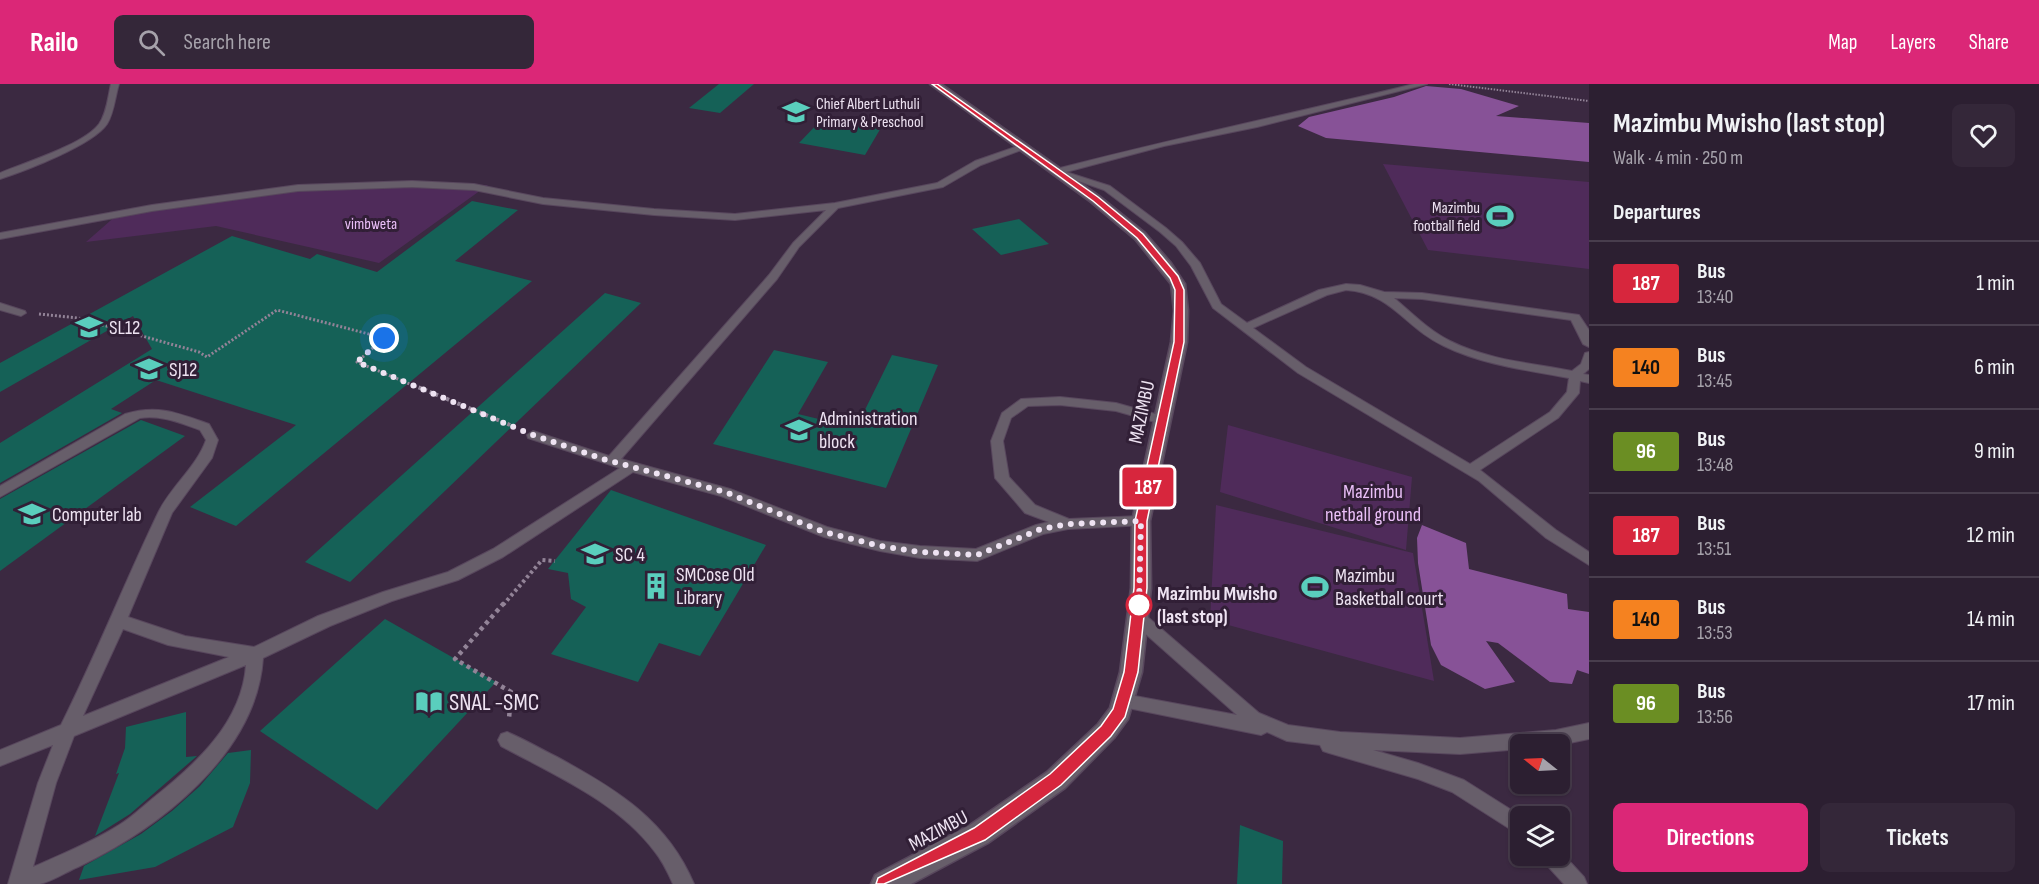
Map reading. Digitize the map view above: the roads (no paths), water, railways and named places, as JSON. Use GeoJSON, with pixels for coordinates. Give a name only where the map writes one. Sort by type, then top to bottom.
{"type":"FeatureCollection","features":[{"type":"Feature","properties":{"kind":"street","name":"MAZIMBU"},"geometry":{"type":"LineString","coordinates":[[884,884],[979,834],[1056,780],[1106,731],[1120,712],[1131,672],[1141,588],[1141,521],[1179,342],[1181,310],[1178,284],[1140,236],[1095,199],[935,84]]}},
{"type":"Feature","properties":{"kind":"lane"},"geometry":{"type":"LineString","coordinates":[[0,176],[65,148],[98,129],[104,123],[115,84]]}},
{"type":"Feature","properties":{"kind":"lane"},"geometry":{"type":"LineString","coordinates":[[1057,172],[1163,144],[1257,125],[1423,84]]}},
{"type":"Feature","properties":{"kind":"lane"},"geometry":{"type":"LineString","coordinates":[[0,236],[152,208],[298,188],[445,185],[543,201],[630,211],[735,217],[835,206],[940,185],[978,163],[1021,147]]}},
{"type":"Feature","properties":{"kind":"lane"},"geometry":{"type":"LineString","coordinates":[[1057,172],[1085,179],[1107,188],[1179,244],[1196,265],[1217,306],[1245,328],[1302,370],[1484,478],[1551,534],[1589,559]]}},
{"type":"Feature","properties":{"kind":"lane"},"geometry":{"type":"LineString","coordinates":[[612,461],[773,278],[796,245],[835,206]]}},
{"type":"Feature","properties":{"kind":"lane"},"geometry":{"type":"LineString","coordinates":[[1245,328],[1335,288],[1366,288],[1385,295],[1422,296],[1575,317],[1589,344]]}},
{"type":"Feature","properties":{"kind":"lane"},"geometry":{"type":"LineString","coordinates":[[1385,295],[1427,332],[1445,343],[1513,364],[1589,379]]}},
{"type":"Feature","properties":{"kind":"lane"},"geometry":{"type":"LineString","coordinates":[[0,306],[21,312]]}},
{"type":"Feature","properties":{"kind":"lane"},"geometry":{"type":"LineString","coordinates":[[1470,470],[1554,415],[1573,393],[1575,375],[1587,365],[1589,355]]}},
{"type":"Feature","properties":{"kind":"lane"},"geometry":{"type":"LineString","coordinates":[[1068,524],[1030,509],[1002,478],[997,441],[1006,416],[1025,402],[1060,401],[1116,407],[1162,420]]}},
{"type":"Feature","properties":{"kind":"lane"},"geometry":{"type":"LineString","coordinates":[[0,492],[129,417],[145,411],[162,413],[205,427],[212,440],[207,455],[166,511],[104,657],[67,731],[47,783],[18,884],[126,832],[184,786],[232,730],[245,708],[256,666],[255,654]]}},
{"type":"Feature","properties":{"kind":"lane"},"geometry":{"type":"LineString","coordinates":[[533,435],[631,467],[725,492],[824,532],[880,546],[920,552],[977,555],[1041,529],[1068,524],[1141,521]]}},
{"type":"Feature","properties":{"kind":"lane"},"geometry":{"type":"LineString","coordinates":[[0,758],[255,654],[324,621],[388,596],[453,576],[498,554],[631,467]]}},
{"type":"Feature","properties":{"kind":"lane"},"geometry":{"type":"LineString","coordinates":[[1137,617],[1253,718],[1287,733],[1398,764],[1458,786],[1510,820]]}},
{"type":"Feature","properties":{"kind":"lane"},"geometry":{"type":"LineString","coordinates":[[118,620],[145,632],[255,654]]}},
{"type":"Feature","properties":{"kind":"lane"},"geometry":{"type":"LineString","coordinates":[[1124,701],[1287,733],[1340,740],[1461,746],[1556,738],[1589,731]]}},
{"type":"Feature","properties":{"kind":"lane"},"geometry":{"type":"LineString","coordinates":[[507,740],[608,794],[638,819],[660,842],[684,884]]}},
{"type":"Feature","properties":{"kind":"lane"},"geometry":{"type":"LineString","coordinates":[[1561,866],[1577,884]]}},
{"type":"Feature","properties":{"kind":"place","name":"Chief Albert Luthuli Primary & Preschool"},"geometry":{"type":"Point","coordinates":[796,112]}},
{"type":"Feature","properties":{"kind":"place","name":"Mazimbu football field"},"geometry":{"type":"Point","coordinates":[1500,216]}},
{"type":"Feature","properties":{"kind":"place","name":"SL12"},"geometry":{"type":"Point","coordinates":[89,327]}},
{"type":"Feature","properties":{"kind":"place","name":"SJ12"},"geometry":{"type":"Point","coordinates":[149,369]}},
{"type":"Feature","properties":{"kind":"place","name":"Administration block"},"geometry":{"type":"Point","coordinates":[799,430]}},
{"type":"Feature","properties":{"kind":"place","name":"Computer lab"},"geometry":{"type":"Point","coordinates":[32,514]}},
{"type":"Feature","properties":{"kind":"place","name":"SC 4"},"geometry":{"type":"Point","coordinates":[595,554]}},
{"type":"Feature","properties":{"kind":"place","name":"SMCose Old Library"},"geometry":{"type":"Point","coordinates":[656,586]}},
{"type":"Feature","properties":{"kind":"place","name":"Mazimbu Basketball court"},"geometry":{"type":"Point","coordinates":[1315,587]}},
{"type":"Feature","properties":{"kind":"place","name":"Mazimbu Mwisho (last stop)"},"geometry":{"type":"Point","coordinates":[1139,605]}},
{"type":"Feature","properties":{"kind":"place","name":"SNAL -SMC"},"geometry":{"type":"Point","coordinates":[429,702]}},
{"type":"Feature","properties":{"kind":"park label","name":"vimbweta"},"geometry":{"type":"Point","coordinates":[371,223]}},
{"type":"Feature","properties":{"kind":"park label","name":"Mazimbu netball ground"},"geometry":{"type":"Point","coordinates":[1373,502]}}]}
